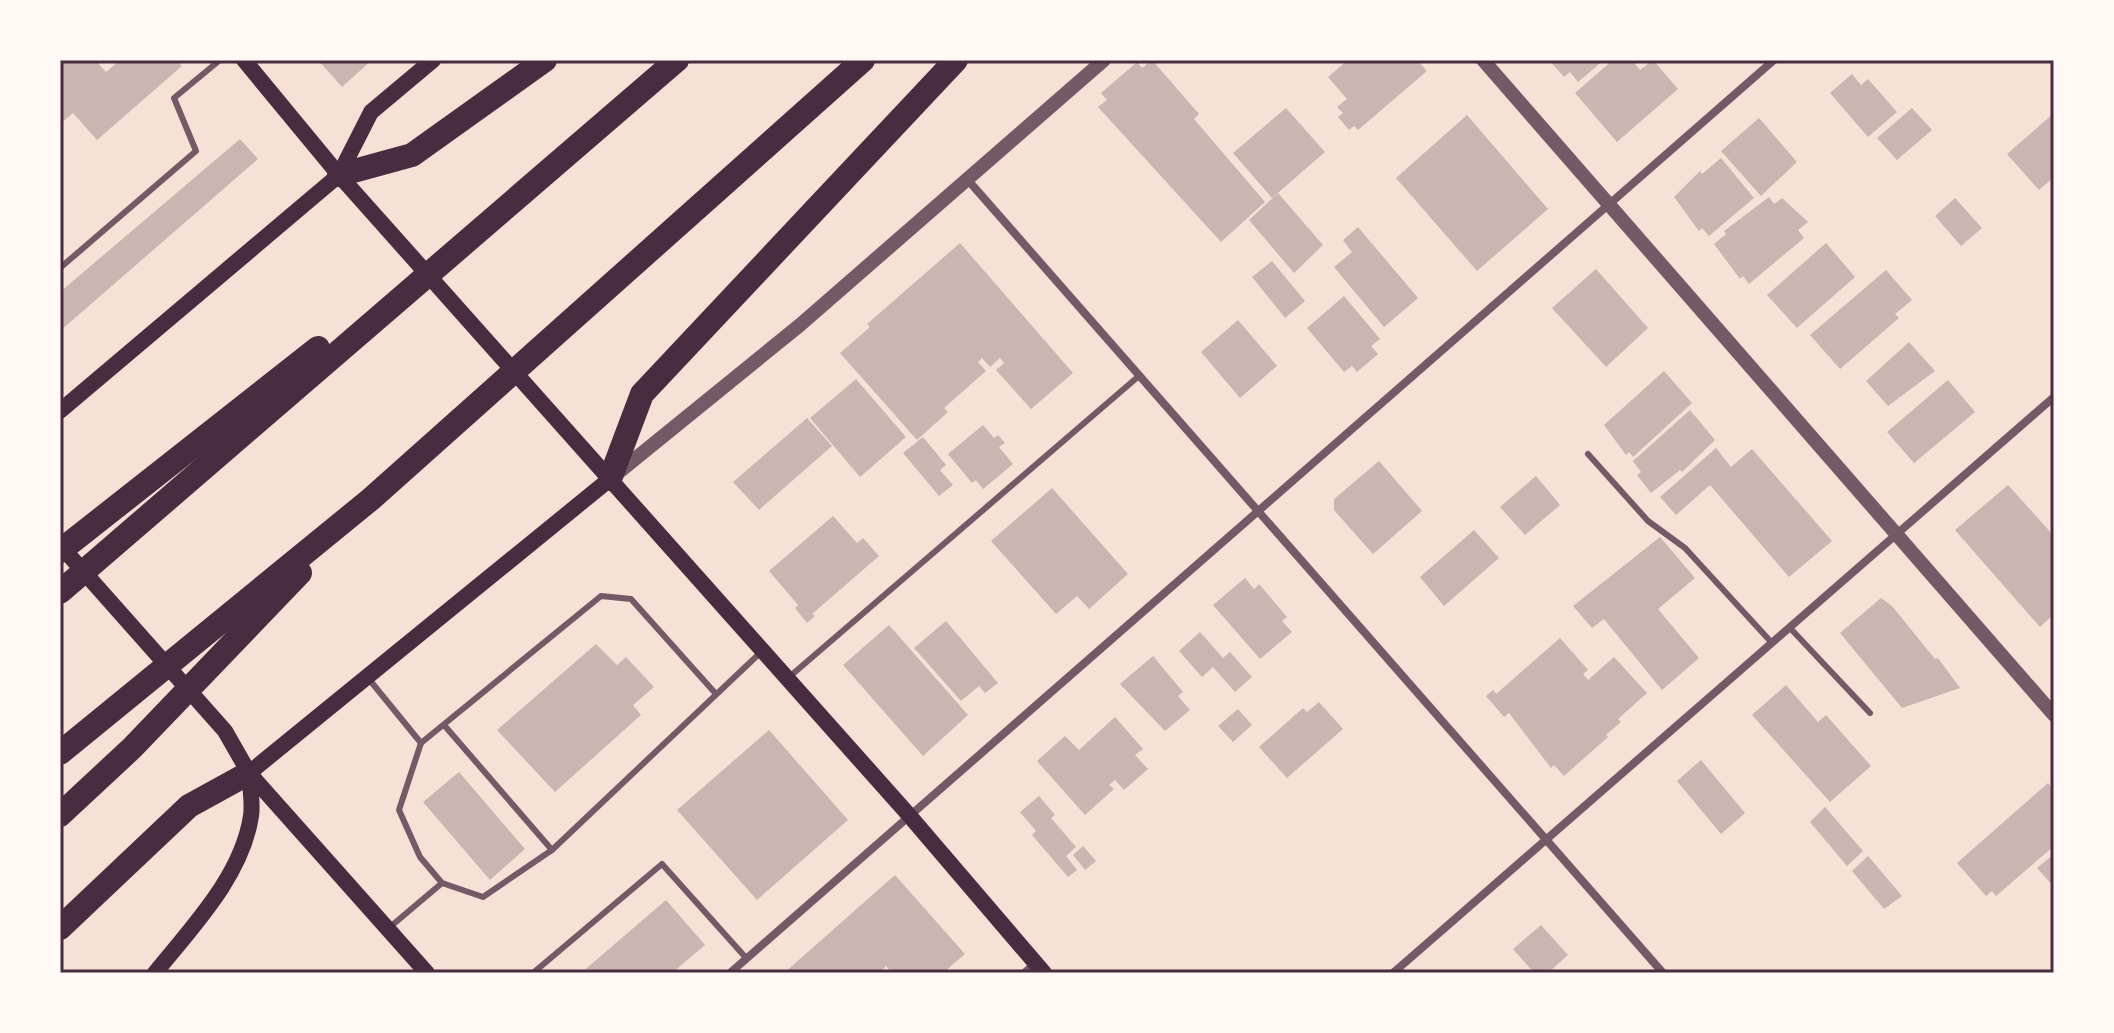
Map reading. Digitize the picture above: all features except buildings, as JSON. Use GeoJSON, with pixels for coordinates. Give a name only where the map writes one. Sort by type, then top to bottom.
{"type":"FeatureCollection","features":[{"type":"Feature","properties":{"kind":"highway"},"geometry":{"type":"LineString","coordinates":[[339,175],[412,155],[545,60]]}},
{"type":"Feature","properties":{"kind":"highway"},"geometry":{"type":"LineString","coordinates":[[60,592],[677,60]]}},
{"type":"Feature","properties":{"kind":"highway"},"geometry":{"type":"LineString","coordinates":[[60,753],[371,499],[863,60]]}},
{"type":"Feature","properties":{"kind":"highway"},"geometry":{"type":"LineString","coordinates":[[610,479],[642,394],[956,60]]}},
{"type":"Feature","properties":{"kind":"highway"},"geometry":{"type":"LineString","coordinates":[[60,548],[578,144]]}},
{"type":"Feature","properties":{"kind":"highway"},"geometry":{"type":"LineString","coordinates":[[60,815],[132,748],[371,499]]}},
{"type":"Feature","properties":{"kind":"highway"},"geometry":{"type":"LineString","coordinates":[[60,928],[189,806],[249,773]]}},
{"type":"Feature","properties":{"kind":"main road"},"geometry":{"type":"LineString","coordinates":[[244,60],[339,175],[908,814],[1034,969]]}},
{"type":"Feature","properties":{"kind":"main road"},"geometry":{"type":"LineString","coordinates":[[60,411],[339,175],[371,112],[433,60]]}},
{"type":"Feature","properties":{"kind":"main road"},"geometry":{"type":"LineString","coordinates":[[249,773],[610,479]]}},
{"type":"Feature","properties":{"kind":"main road"},"geometry":{"type":"LineString","coordinates":[[60,548],[225,731],[249,773],[427,973]]}},
{"type":"Feature","properties":{"kind":"main road"},"geometry":{"type":"LineString","coordinates":[[155,973],[226,881],[242,849],[251,815],[249,773]]}},
{"type":"Feature","properties":{"kind":"street"},"geometry":{"type":"LineString","coordinates":[[610,479],[800,325],[1104,60]]}},
{"type":"Feature","properties":{"kind":"street"},"geometry":{"type":"LineString","coordinates":[[1483,60],[2054,715]]}},
{"type":"Feature","properties":{"kind":"street"},"geometry":{"type":"LineString","coordinates":[[730,973],[908,814],[1774,60]]}},
{"type":"Feature","properties":{"kind":"street"},"geometry":{"type":"LineString","coordinates":[[967,179],[1547,839],[1658,971]]}},
{"type":"Feature","properties":{"kind":"street"},"geometry":{"type":"LineString","coordinates":[[1393,973],[2054,397]]}},
{"type":"Feature","properties":{"kind":"lane"},"geometry":{"type":"LineString","coordinates":[[60,268],[196,151],[174,98],[220,60]]}},
{"type":"Feature","properties":{"kind":"lane"},"geometry":{"type":"LineString","coordinates":[[788,678],[1140,375]]}},
{"type":"Feature","properties":{"kind":"lane"},"geometry":{"type":"LineString","coordinates":[[1588,454],[1648,521],[1685,548],[1772,643]]}},
{"type":"Feature","properties":{"kind":"lane"},"geometry":{"type":"LineString","coordinates":[[716,694],[631,599],[601,596],[421,743],[399,810],[420,857],[442,883],[483,897],[552,850],[763,651]]}},
{"type":"Feature","properties":{"kind":"lane"},"geometry":{"type":"LineString","coordinates":[[1790,628],[1870,713]]}},
{"type":"Feature","properties":{"kind":"lane"},"geometry":{"type":"LineString","coordinates":[[367,677],[421,743]]}},
{"type":"Feature","properties":{"kind":"lane"},"geometry":{"type":"LineString","coordinates":[[444,725],[552,850]]}},
{"type":"Feature","properties":{"kind":"lane"},"geometry":{"type":"LineString","coordinates":[[533,973],[662,864],[747,959]]}},
{"type":"Feature","properties":{"kind":"lane"},"geometry":{"type":"LineString","coordinates":[[388,929],[442,883]]}}]}
